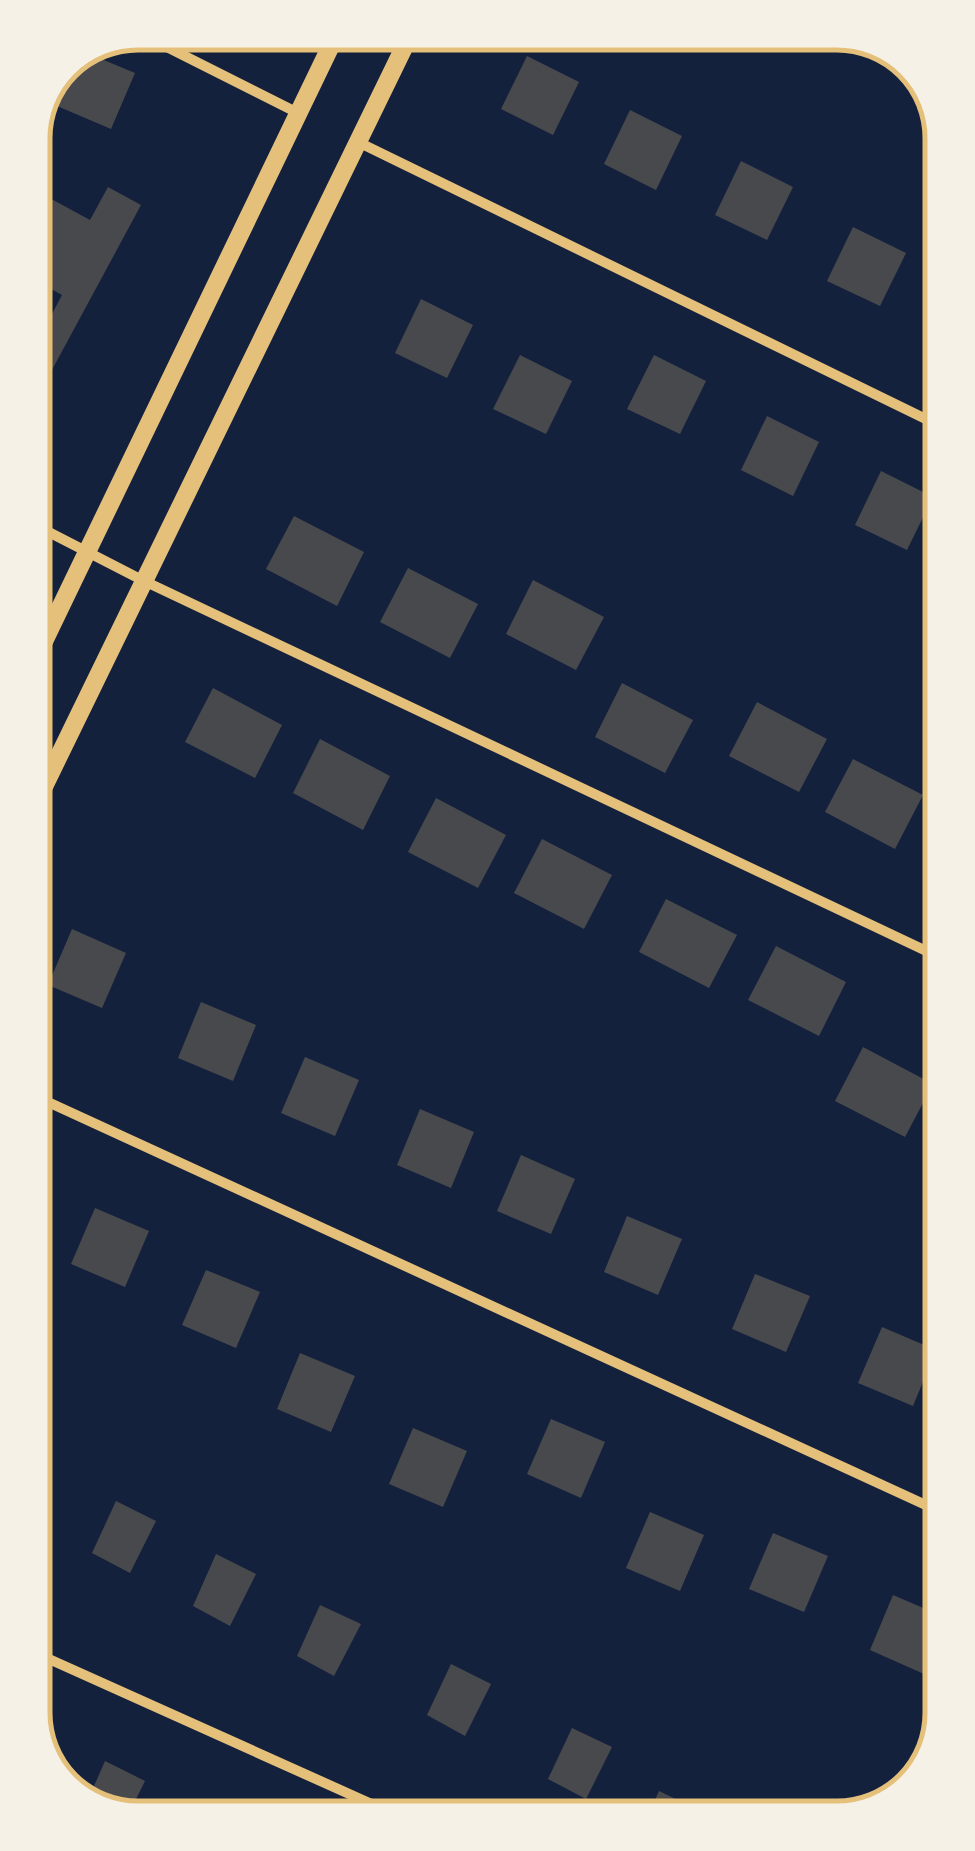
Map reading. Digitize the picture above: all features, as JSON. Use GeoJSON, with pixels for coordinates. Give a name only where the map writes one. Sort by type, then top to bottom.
{"type":"FeatureCollection","features":[{"type":"Feature","properties":{"kind":"street"},"geometry":{"type":"LineString","coordinates":[[176,51],[298,113]]}},
{"type":"Feature","properties":{"kind":"street"},"geometry":{"type":"LineString","coordinates":[[50,629],[328,51]]}},
{"type":"Feature","properties":{"kind":"street"},"geometry":{"type":"LineString","coordinates":[[50,774],[402,51]]}},
{"type":"Feature","properties":{"kind":"street"},"geometry":{"type":"LineString","coordinates":[[358,142],[925,419]]}},
{"type":"Feature","properties":{"kind":"street"},"geometry":{"type":"LineString","coordinates":[[50,533],[142,580],[925,950]]}},
{"type":"Feature","properties":{"kind":"street"},"geometry":{"type":"LineString","coordinates":[[50,1103],[925,1504]]}},
{"type":"Feature","properties":{"kind":"street"},"geometry":{"type":"LineString","coordinates":[[50,1660],[363,1801]]}},
{"type":"Feature","properties":{"kind":"building"},"geometry":{"type":"Polygon","coordinates":[[[527,56],[579,82],[553,135],[501,109],[527,56]]]}},
{"type":"Feature","properties":{"kind":"building"},"geometry":{"type":"Polygon","coordinates":[[[101,59],[135,73],[111,129],[57,106],[68,84],[101,59]]]}},
{"type":"Feature","properties":{"kind":"building"},"geometry":{"type":"Polygon","coordinates":[[[630,110],[682,136],[656,190],[604,164],[630,110]]]}},
{"type":"Feature","properties":{"kind":"building"},"geometry":{"type":"Polygon","coordinates":[[[741,161],[793,187],[767,240],[715,215],[741,161]]]}},
{"type":"Feature","properties":{"kind":"building"},"geometry":{"type":"Polygon","coordinates":[[[108,187],[141,205],[50,374],[50,318],[62,295],[50,288],[50,198],[90,220],[108,187]]]}},
{"type":"Feature","properties":{"kind":"building"},"geometry":{"type":"Polygon","coordinates":[[[853,227],[906,253],[880,306],[827,281],[853,227]]]}},
{"type":"Feature","properties":{"kind":"building"},"geometry":{"type":"Polygon","coordinates":[[[421,299],[473,325],[447,378],[395,353],[421,299]]]}},
{"type":"Feature","properties":{"kind":"building"},"geometry":{"type":"Polygon","coordinates":[[[520,355],[572,381],[546,434],[493,409],[520,355]]]}},
{"type":"Feature","properties":{"kind":"building"},"geometry":{"type":"Polygon","coordinates":[[[654,355],[706,381],[680,434],[627,409],[654,355]]]}},
{"type":"Feature","properties":{"kind":"building"},"geometry":{"type":"Polygon","coordinates":[[[767,416],[819,442],[793,496],[741,470],[767,416]]]}},
{"type":"Feature","properties":{"kind":"building"},"geometry":{"type":"Polygon","coordinates":[[[881,471],[925,493],[925,513],[907,550],[855,525],[881,471]]]}},
{"type":"Feature","properties":{"kind":"building"},"geometry":{"type":"Polygon","coordinates":[[[294,516],[364,552],[337,606],[266,569],[294,516]]]}},
{"type":"Feature","properties":{"kind":"building"},"geometry":{"type":"Polygon","coordinates":[[[408,568],[478,604],[450,658],[380,622],[408,568]]]}},
{"type":"Feature","properties":{"kind":"building"},"geometry":{"type":"Polygon","coordinates":[[[533,580],[604,617],[576,670],[506,634],[533,580]]]}},
{"type":"Feature","properties":{"kind":"building"},"geometry":{"type":"Polygon","coordinates":[[[622,683],[693,720],[665,773],[595,737],[622,683]]]}},
{"type":"Feature","properties":{"kind":"building"},"geometry":{"type":"Polygon","coordinates":[[[213,688],[282,725],[255,778],[185,742],[213,688]]]}},
{"type":"Feature","properties":{"kind":"building"},"geometry":{"type":"Polygon","coordinates":[[[757,702],[827,739],[799,792],[729,756],[757,702]]]}},
{"type":"Feature","properties":{"kind":"building"},"geometry":{"type":"Polygon","coordinates":[[[320,739],[390,776],[363,830],[293,793],[320,739]]]}},
{"type":"Feature","properties":{"kind":"building"},"geometry":{"type":"Polygon","coordinates":[[[853,759],[923,795],[895,849],[825,812],[853,759]]]}},
{"type":"Feature","properties":{"kind":"building"},"geometry":{"type":"Polygon","coordinates":[[[436,798],[506,835],[478,888],[408,852],[436,798]]]}},
{"type":"Feature","properties":{"kind":"building"},"geometry":{"type":"Polygon","coordinates":[[[542,839],[612,875],[584,929],[514,893],[542,839]]]}},
{"type":"Feature","properties":{"kind":"building"},"geometry":{"type":"Polygon","coordinates":[[[666,899],[737,935],[709,988],[639,952],[666,899]]]}},
{"type":"Feature","properties":{"kind":"building"},"geometry":{"type":"Polygon","coordinates":[[[72,929],[126,953],[102,1008],[50,986],[72,929]]]}},
{"type":"Feature","properties":{"kind":"building"},"geometry":{"type":"Polygon","coordinates":[[[776,946],[846,982],[819,1036],[748,1000],[776,946]]]}},
{"type":"Feature","properties":{"kind":"building"},"geometry":{"type":"Polygon","coordinates":[[[201,1002],[256,1025],[233,1081],[178,1058],[201,1002]]]}},
{"type":"Feature","properties":{"kind":"building"},"geometry":{"type":"Polygon","coordinates":[[[863,1047],[925,1080],[925,1099],[905,1137],[835,1101],[863,1047]]]}},
{"type":"Feature","properties":{"kind":"building"},"geometry":{"type":"Polygon","coordinates":[[[305,1057],[359,1080],[335,1136],[281,1113],[305,1057]]]}},
{"type":"Feature","properties":{"kind":"building"},"geometry":{"type":"Polygon","coordinates":[[[420,1109],[474,1132],[451,1188],[397,1165],[420,1109]]]}},
{"type":"Feature","properties":{"kind":"building"},"geometry":{"type":"Polygon","coordinates":[[[521,1155],[575,1179],[551,1234],[497,1211],[521,1155]]]}},
{"type":"Feature","properties":{"kind":"building"},"geometry":{"type":"Polygon","coordinates":[[[95,1208],[149,1231],[125,1287],[71,1264],[95,1208]]]}},
{"type":"Feature","properties":{"kind":"building"},"geometry":{"type":"Polygon","coordinates":[[[627,1216],[682,1239],[658,1295],[604,1272],[627,1216]]]}},
{"type":"Feature","properties":{"kind":"building"},"geometry":{"type":"Polygon","coordinates":[[[206,1270],[260,1292],[236,1348],[182,1325],[206,1270]]]}},
{"type":"Feature","properties":{"kind":"building"},"geometry":{"type":"Polygon","coordinates":[[[755,1274],[810,1296],[786,1352],[732,1329],[755,1274]]]}},
{"type":"Feature","properties":{"kind":"building"},"geometry":{"type":"Polygon","coordinates":[[[882,1327],[925,1345],[925,1377],[913,1406],[858,1383],[882,1327]]]}},
{"type":"Feature","properties":{"kind":"building"},"geometry":{"type":"Polygon","coordinates":[[[300,1353],[355,1376],[331,1432],[277,1409],[300,1353]]]}},
{"type":"Feature","properties":{"kind":"building"},"geometry":{"type":"Polygon","coordinates":[[[551,1419],[605,1442],[581,1498],[527,1474],[551,1419]]]}},
{"type":"Feature","properties":{"kind":"building"},"geometry":{"type":"Polygon","coordinates":[[[413,1428],[467,1451],[443,1507],[389,1484],[413,1428]]]}},
{"type":"Feature","properties":{"kind":"building"},"geometry":{"type":"Polygon","coordinates":[[[116,1501],[156,1521],[130,1573],[92,1553],[116,1501]]]}},
{"type":"Feature","properties":{"kind":"building"},"geometry":{"type":"Polygon","coordinates":[[[650,1512],[704,1535],[680,1591],[626,1568],[650,1512]]]}},
{"type":"Feature","properties":{"kind":"building"},"geometry":{"type":"Polygon","coordinates":[[[773,1533],[828,1556],[804,1612],[749,1589],[773,1533]]]}},
{"type":"Feature","properties":{"kind":"building"},"geometry":{"type":"Polygon","coordinates":[[[216,1554],[256,1574],[230,1626],[193,1606],[216,1554]]]}},
{"type":"Feature","properties":{"kind":"building"},"geometry":{"type":"Polygon","coordinates":[[[893,1595],[925,1609],[924,1674],[870,1650],[893,1595]]]}},
{"type":"Feature","properties":{"kind":"building"},"geometry":{"type":"Polygon","coordinates":[[[320,1605],[361,1624],[334,1676],[297,1656],[320,1605]]]}},
{"type":"Feature","properties":{"kind":"building"},"geometry":{"type":"Polygon","coordinates":[[[451,1664],[491,1684],[465,1736],[427,1715],[451,1664]]]}},
{"type":"Feature","properties":{"kind":"building"},"geometry":{"type":"Polygon","coordinates":[[[572,1728],[612,1747],[586,1799],[548,1779],[572,1728]]]}},
{"type":"Feature","properties":{"kind":"building"},"geometry":{"type":"Polygon","coordinates":[[[105,1761],[145,1781],[135,1801],[93,1788],[105,1761]]]}},
{"type":"Feature","properties":{"kind":"building"},"geometry":{"type":"Polygon","coordinates":[[[659,1791],[679,1801],[654,1801],[659,1791]]]}}]}
